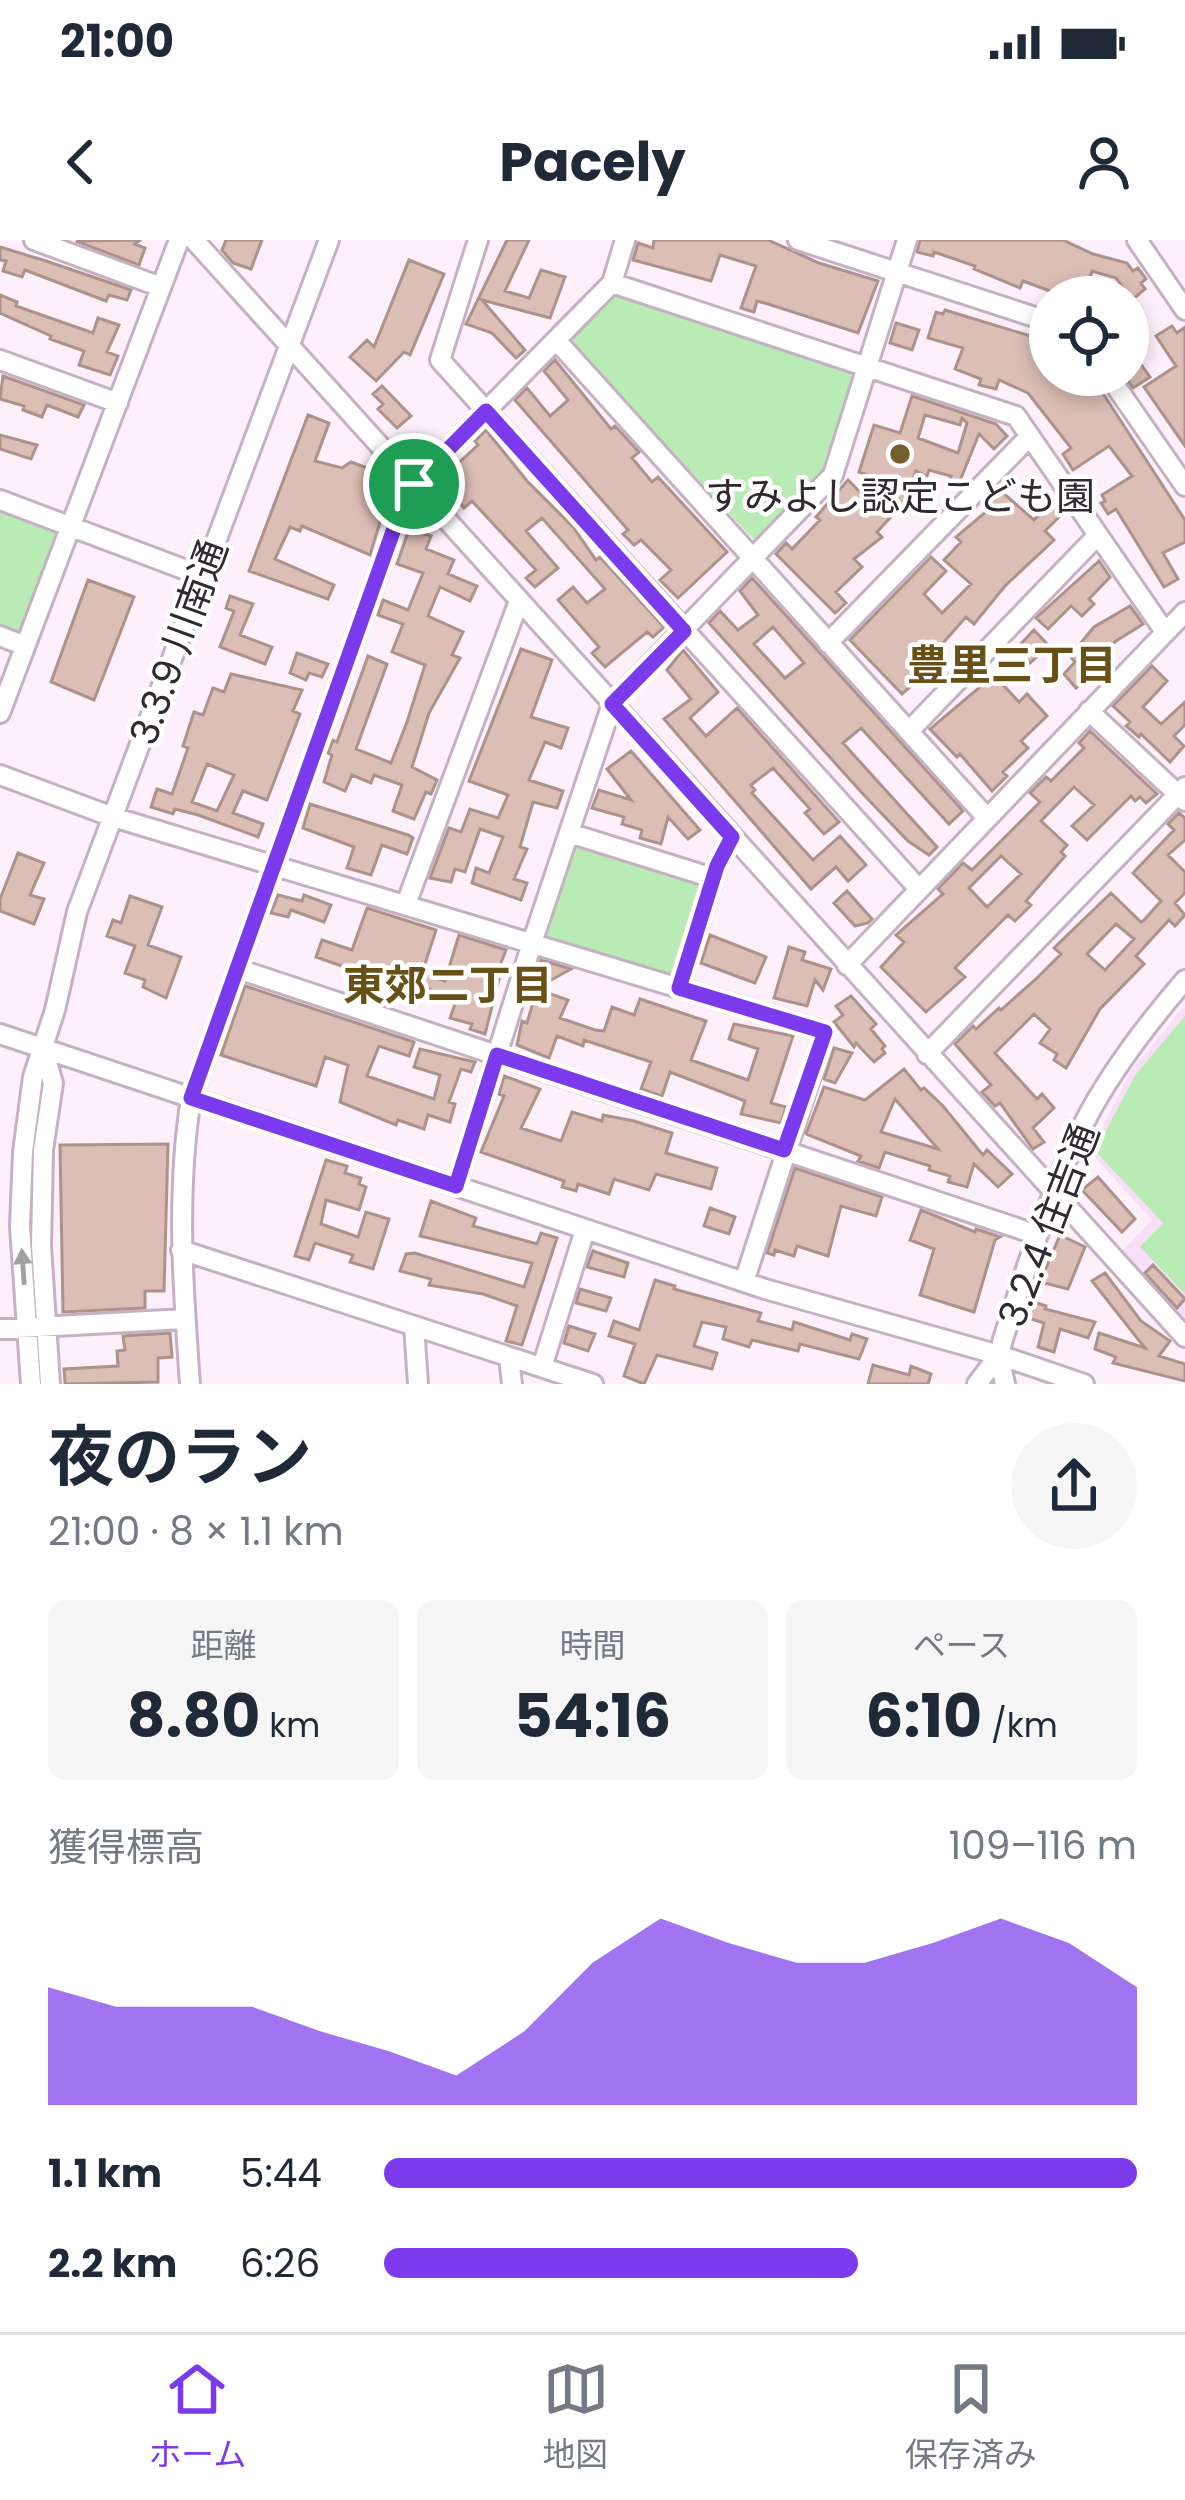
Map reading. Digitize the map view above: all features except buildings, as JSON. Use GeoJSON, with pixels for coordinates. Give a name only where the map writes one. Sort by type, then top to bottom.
{"type":"FeatureCollection","features":[{"type":"Feature","properties":{"kind":"street"},"geometry":{"type":"LineString","coordinates":[[34,240],[161,287]]}},
{"type":"Feature","properties":{"kind":"street"},"geometry":{"type":"LineString","coordinates":[[0,713],[179,240]]}},
{"type":"Feature","properties":{"kind":"street"},"geometry":{"type":"LineString","coordinates":[[194,240],[1185,1337]]}},
{"type":"Feature","properties":{"kind":"street","name":"3.3.9 川南通"},"geometry":{"type":"LineString","coordinates":[[31,1384],[43,1150],[53,1084],[43,1048],[77,912],[329,240]]}},
{"type":"Feature","properties":{"kind":"street"},"geometry":{"type":"LineString","coordinates":[[478,240],[440,360],[919,889]]}},
{"type":"Feature","properties":{"kind":"street"},"geometry":{"type":"LineString","coordinates":[[190,1384],[181,1250],[184,1138],[191,1098],[401,509],[414,484],[612,283],[626,240]]}},
{"type":"Feature","properties":{"kind":"street"},"geometry":{"type":"LineString","coordinates":[[798,240],[1029,315]]}},
{"type":"Feature","properties":{"kind":"street"},"geometry":{"type":"LineString","coordinates":[[456,1186],[612,704],[833,475],[908,240]]}},
{"type":"Feature","properties":{"kind":"street"},"geometry":{"type":"LineString","coordinates":[[1137,240],[1185,310]]}},
{"type":"Feature","properties":{"kind":"street"},"geometry":{"type":"LineString","coordinates":[[612,283],[1016,416],[1166,632]]}},
{"type":"Feature","properties":{"kind":"street"},"geometry":{"type":"LineString","coordinates":[[556,340],[987,818]]}},
{"type":"Feature","properties":{"kind":"street"},"geometry":{"type":"LineString","coordinates":[[0,360],[118,403]]}},
{"type":"Feature","properties":{"kind":"street"},"geometry":{"type":"LineString","coordinates":[[1123,396],[1185,486]]}},
{"type":"Feature","properties":{"kind":"street"},"geometry":{"type":"LineString","coordinates":[[828,643],[1030,436]]}},
{"type":"Feature","properties":{"kind":"street"},"geometry":{"type":"LineString","coordinates":[[0,500],[202,576]]}},
{"type":"Feature","properties":{"kind":"street"},"geometry":{"type":"LineString","coordinates":[[909,731],[1098,535]]}},
{"type":"Feature","properties":{"kind":"street"},"geometry":{"type":"LineString","coordinates":[[406,904],[519,601]]}},
{"type":"Feature","properties":{"kind":"street"},"geometry":{"type":"LineString","coordinates":[[847,965],[1185,612]]}},
{"type":"Feature","properties":{"kind":"street"},"geometry":{"type":"LineString","coordinates":[[0,636],[26,646]]}},
{"type":"Feature","properties":{"kind":"street"},"geometry":{"type":"LineString","coordinates":[[927,1054],[1182,794],[1089,711]]}},
{"type":"Feature","properties":{"kind":"street"},"geometry":{"type":"LineString","coordinates":[[0,775],[113,817],[825,1032],[744,1282]]}},
{"type":"Feature","properties":{"kind":"street"},"geometry":{"type":"LineString","coordinates":[[568,833],[713,878]]}},
{"type":"Feature","properties":{"kind":"street"},"geometry":{"type":"LineString","coordinates":[[679,988],[713,878],[732,837]]}},
{"type":"Feature","properties":{"kind":"street"},"geometry":{"type":"LineString","coordinates":[[238,969],[1038,1235]]}},
{"type":"Feature","properties":{"kind":"street","name":"3.2.4 住吉通"},"geometry":{"type":"LineString","coordinates":[[977,1384],[999,1355],[1038,1235],[1086,1118],[1128,1052],[1185,980]]}},
{"type":"Feature","properties":{"kind":"street"},"geometry":{"type":"LineString","coordinates":[[0,1034],[744,1282],[1084,1384]]}},
{"type":"Feature","properties":{"kind":"street"},"geometry":{"type":"LineString","coordinates":[[554,1375],[585,1229]]}},
{"type":"Feature","properties":{"kind":"street"},"geometry":{"type":"LineString","coordinates":[[181,1250],[593,1384]]}},
{"type":"Feature","properties":{"kind":"street"},"geometry":{"type":"LineString","coordinates":[[0,1329],[185,1319]]}},
{"type":"Feature","properties":{"kind":"street","name":"3.3.9 川南通"},"geometry":{"type":"LineString","coordinates":[[36,1325],[50,1384]]}},
{"type":"Feature","properties":{"kind":"street"},"geometry":{"type":"LineString","coordinates":[[414,1326],[418,1384]]}},
{"type":"Feature","properties":{"kind":"street","name":"3.2.4 住吉通"},"geometry":{"type":"LineString","coordinates":[[999,1355],[1005,1384]]}},
{"type":"Feature","properties":{"kind":"street"},"geometry":{"type":"LineString","coordinates":[[509,1357],[512,1384]]}},
{"type":"Feature","properties":{"kind":"shaded area"},"geometry":{"type":"Polygon","coordinates":[[[1185,1005],[1185,1320],[1122,1251],[1152,1220],[1090,1152],[1131,1071],[1185,1005]]]}},
{"type":"Feature","properties":{"kind":"green space"},"geometry":{"type":"Polygon","coordinates":[[[613,294],[855,371],[820,476],[755,541],[568,340],[613,294]]]}},
{"type":"Feature","properties":{"kind":"green space"},"geometry":{"type":"Polygon","coordinates":[[[0,511],[58,532],[19,633],[0,626],[0,511]]]}},
{"type":"Feature","properties":{"kind":"green space"},"geometry":{"type":"Polygon","coordinates":[[[571,842],[706,883],[674,977],[541,934],[571,842]]]}},
{"type":"Feature","properties":{"kind":"green space"},"geometry":{"type":"Polygon","coordinates":[[[1185,1016],[1185,1294],[1140,1247],[1163,1223],[1095,1151],[1136,1074],[1185,1016]]]}},
{"type":"Feature","properties":{"kind":"place","name":"すみよし認定こども園"},"geometry":{"type":"Point","coordinates":[900,454]}},
{"type":"Feature","properties":{"kind":"district","name":"豊里三丁目"},"geometry":{"type":"Point","coordinates":[1012,665]}},
{"type":"Feature","properties":{"kind":"district","name":"東郊二丁目"},"geometry":{"type":"Point","coordinates":[448,985]}},
{"type":"Feature","properties":{"kind":"route"},"geometry":{"type":"LineString","coordinates":[[486,411],[684,631],[612,704],[732,837],[717,866],[679,988],[825,1032],[784,1150],[497,1055],[456,1186],[191,1098],[401,509],[414,484],[486,411]]}}]}
